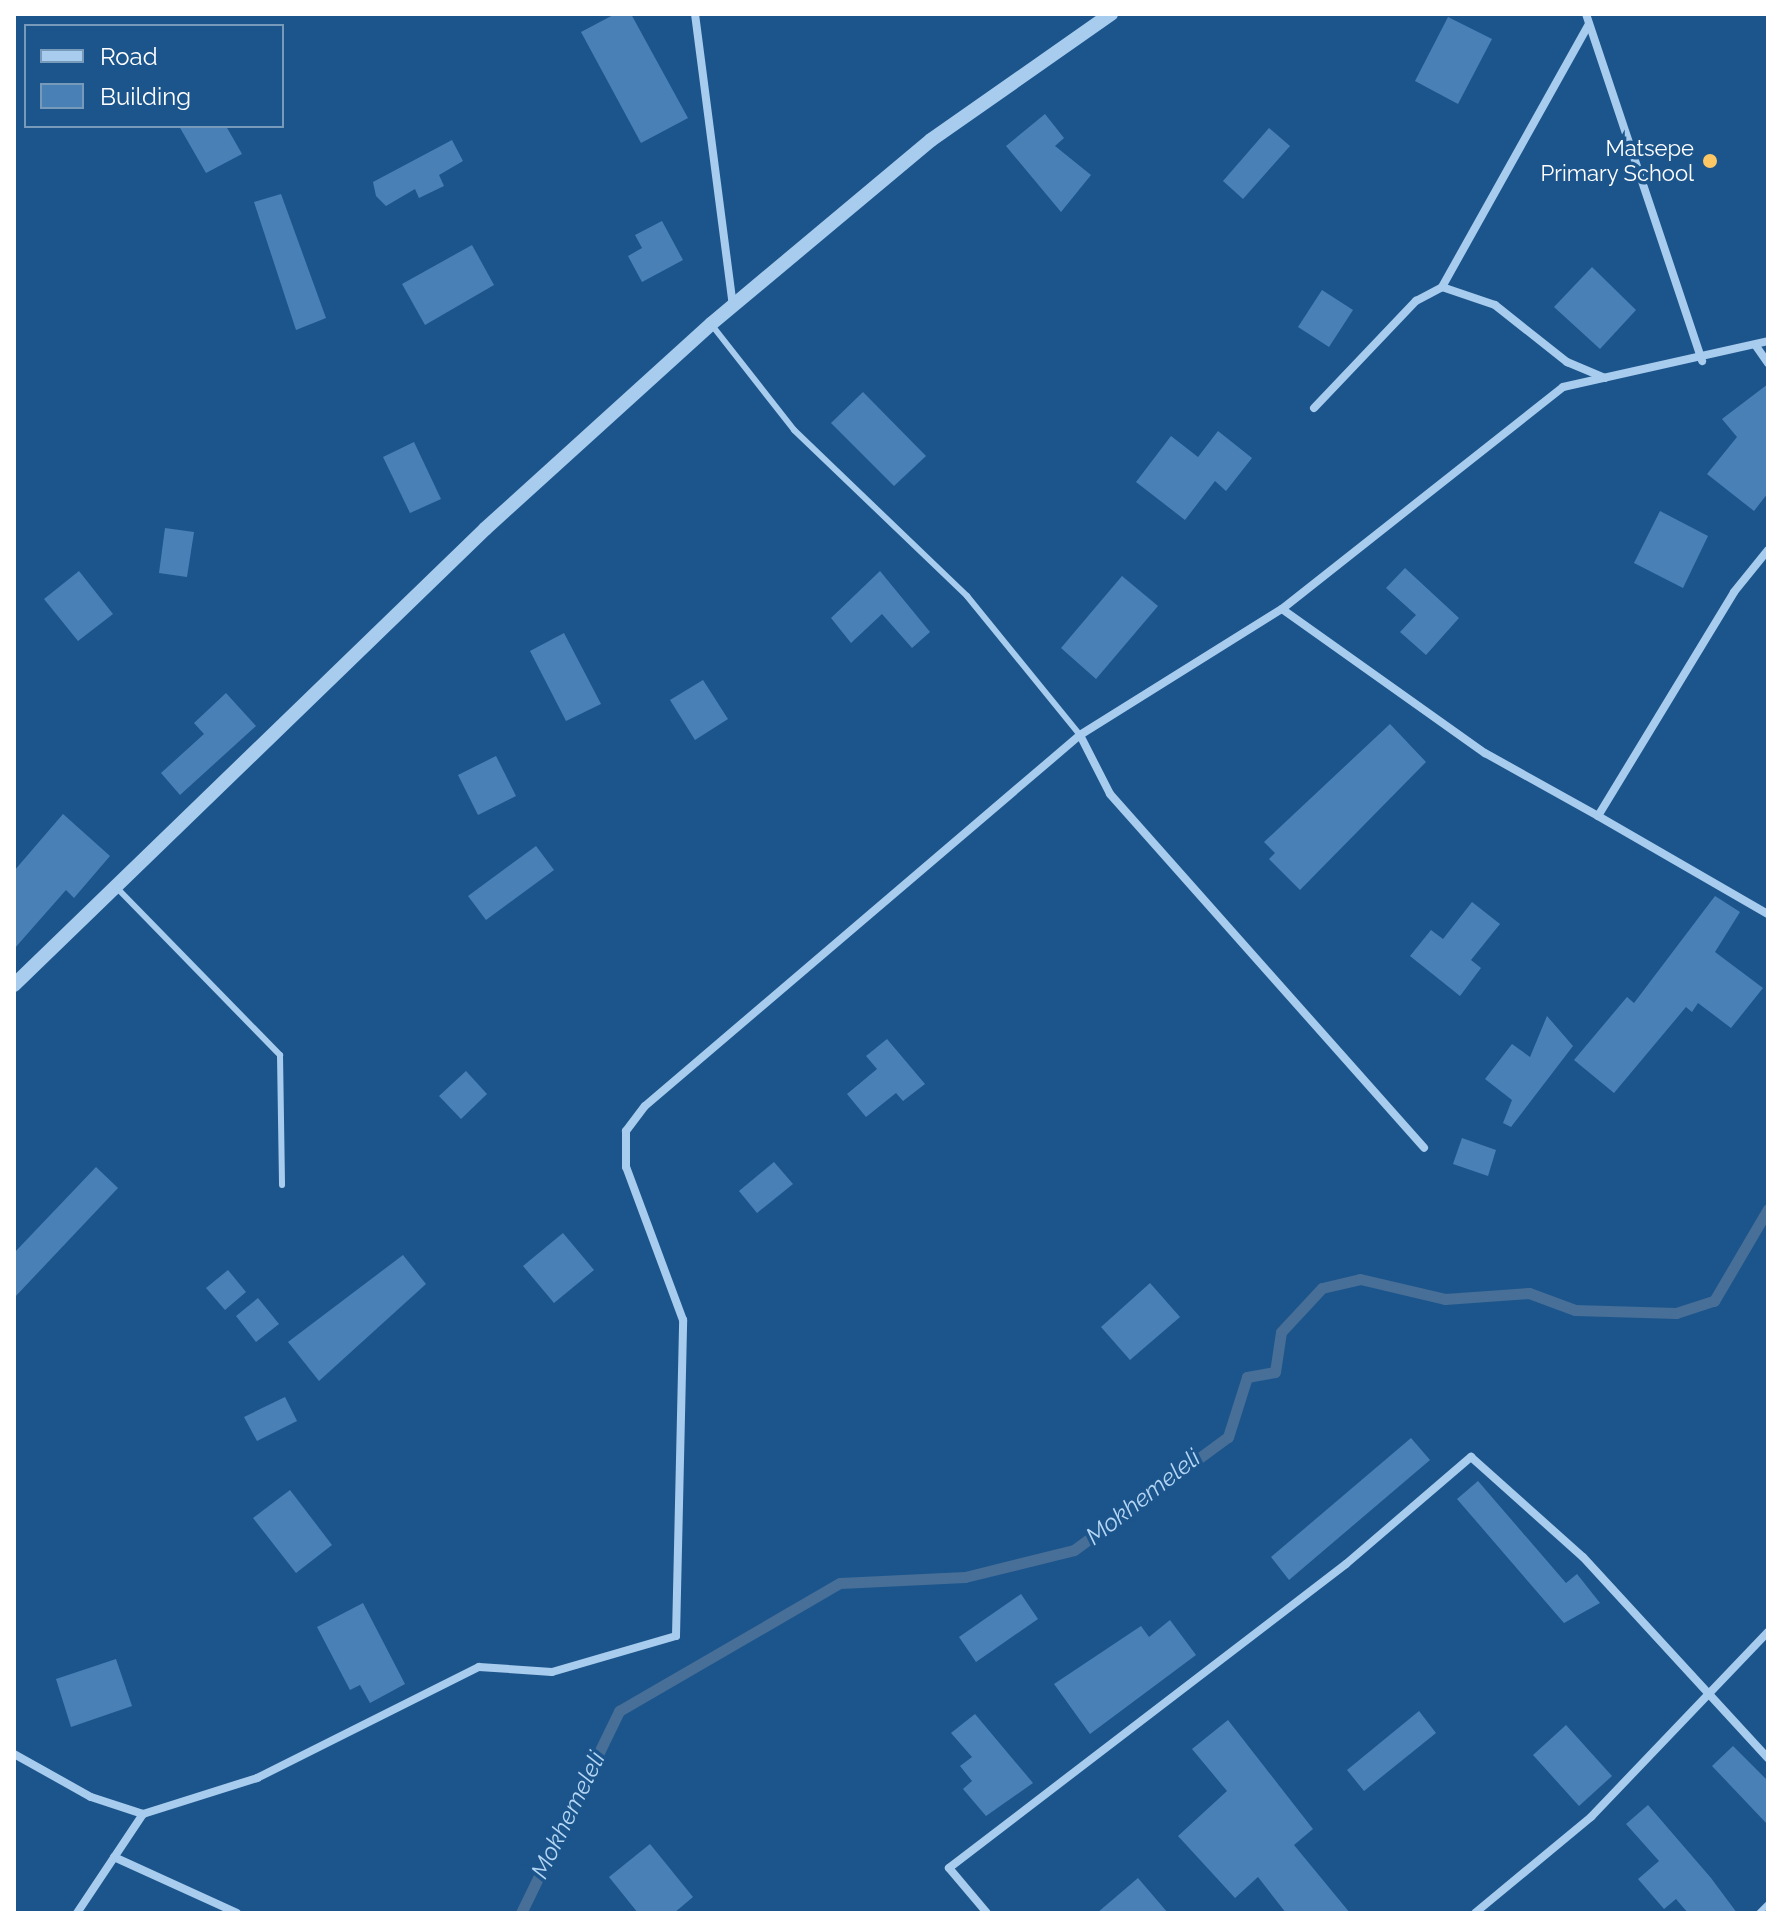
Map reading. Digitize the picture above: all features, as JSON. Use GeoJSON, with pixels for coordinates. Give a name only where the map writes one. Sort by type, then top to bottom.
{"type":"FeatureCollection","features":[{"type":"Feature","properties":{"kind":"street"},"geometry":{"type":"LineString","coordinates":[[695,14],[709,75],[733,305]]}},
{"type":"Feature","properties":{"kind":"street"},"geometry":{"type":"LineString","coordinates":[[14,985],[114,884],[711,324],[931,140],[1111,14]]}},
{"type":"Feature","properties":{"kind":"street"},"geometry":{"type":"LineString","coordinates":[[1586,14],[1702,361]]}},
{"type":"Feature","properties":{"kind":"street"},"geometry":{"type":"LineString","coordinates":[[1314,408],[1416,301],[1442,287],[1589,24]]}},
{"type":"Feature","properties":{"kind":"street"},"geometry":{"type":"LineString","coordinates":[[1442,287],[1495,305],[1567,362],[1608,379]]}},
{"type":"Feature","properties":{"kind":"street"},"geometry":{"type":"LineString","coordinates":[[14,1754],[91,1797],[143,1814],[257,1778],[479,1667],[552,1672],[676,1636],[683,1320],[626,1167],[626,1131],[645,1106],[1080,735],[1282,609],[1563,387],[1702,361],[1768,341]]}},
{"type":"Feature","properties":{"kind":"street"},"geometry":{"type":"LineString","coordinates":[[1756,346],[1768,363]]}},
{"type":"Feature","properties":{"kind":"street"},"geometry":{"type":"LineString","coordinates":[[1598,816],[1734,592],[1768,550]]}},
{"type":"Feature","properties":{"kind":"street"},"geometry":{"type":"LineString","coordinates":[[1282,609],[1485,753],[1563,790],[1598,816],[1768,914]]}},
{"type":"Feature","properties":{"kind":"street"},"geometry":{"type":"LineString","coordinates":[[1080,735],[1110,794],[1424,1148]]}},
{"type":"Feature","properties":{"kind":"street"},"geometry":{"type":"LineString","coordinates":[[987,1913],[949,1868],[1346,1564],[1471,1457],[1583,1557],[1709,1699],[1768,1758]]}},
{"type":"Feature","properties":{"kind":"street"},"geometry":{"type":"LineString","coordinates":[[1475,1913],[1591,1817],[1709,1699],[1768,1632]]}},
{"type":"Feature","properties":{"kind":"street"},"geometry":{"type":"LineString","coordinates":[[77,1913],[143,1814]]}},
{"type":"Feature","properties":{"kind":"street"},"geometry":{"type":"LineString","coordinates":[[114,1857],[237,1913]]}},
{"type":"Feature","properties":{"kind":"lane"},"geometry":{"type":"LineString","coordinates":[[711,324],[794,430],[967,596],[1080,735]]}},
{"type":"Feature","properties":{"kind":"lane"},"geometry":{"type":"LineString","coordinates":[[114,884],[280,1055],[282,1185]]}},
{"type":"Feature","properties":{"kind":"lane"},"geometry":{"type":"LineString","coordinates":[[1759,1913],[1768,1904]]}},
{"type":"Feature","properties":{"kind":"building"},"geometry":{"type":"Polygon","coordinates":[[[615,14],[631,14],[688,118],[641,143],[581,32],[615,14]]]}},
{"type":"Feature","properties":{"kind":"building"},"geometry":{"type":"Polygon","coordinates":[[[1448,17],[1492,39],[1458,104],[1415,81],[1448,17]]]}},
{"type":"Feature","properties":{"kind":"building"},"geometry":{"type":"Polygon","coordinates":[[[1045,114],[1064,138],[1055,146],[1091,175],[1061,212],[1006,146],[1045,114]]]}},
{"type":"Feature","properties":{"kind":"building"},"geometry":{"type":"Polygon","coordinates":[[[180,128],[227,128],[242,154],[206,173],[180,128]]]}},
{"type":"Feature","properties":{"kind":"building"},"geometry":{"type":"Polygon","coordinates":[[[1269,128],[1290,146],[1243,199],[1223,181],[1269,128]]]}},
{"type":"Feature","properties":{"kind":"building"},"geometry":{"type":"Polygon","coordinates":[[[452,140],[463,161],[439,175],[444,186],[419,198],[415,189],[386,206],[376,196],[373,182],[452,140]]]}},
{"type":"Feature","properties":{"kind":"building"},"geometry":{"type":"Polygon","coordinates":[[[281,194],[326,318],[296,330],[254,202],[281,194]]]}},
{"type":"Feature","properties":{"kind":"building"},"geometry":{"type":"Polygon","coordinates":[[[662,221],[683,260],[642,282],[628,256],[642,248],[635,235],[662,221]]]}},
{"type":"Feature","properties":{"kind":"building"},"geometry":{"type":"Polygon","coordinates":[[[472,245],[494,285],[425,325],[402,284],[472,245]]]}},
{"type":"Feature","properties":{"kind":"building"},"geometry":{"type":"Polygon","coordinates":[[[1592,267],[1636,310],[1600,349],[1554,307],[1592,267]]]}},
{"type":"Feature","properties":{"kind":"building"},"geometry":{"type":"Polygon","coordinates":[[[1322,290],[1353,310],[1329,347],[1298,327],[1322,290]]]}},
{"type":"Feature","properties":{"kind":"building"},"geometry":{"type":"Polygon","coordinates":[[[1768,384],[1768,493],[1754,511],[1707,474],[1737,437],[1722,419],[1768,384]]]}},
{"type":"Feature","properties":{"kind":"building"},"geometry":{"type":"Polygon","coordinates":[[[863,392],[926,456],[894,486],[831,423],[863,392]]]}},
{"type":"Feature","properties":{"kind":"building"},"geometry":{"type":"Polygon","coordinates":[[[1218,431],[1252,458],[1226,491],[1215,481],[1185,520],[1136,482],[1171,436],[1198,457],[1218,431]]]}},
{"type":"Feature","properties":{"kind":"building"},"geometry":{"type":"Polygon","coordinates":[[[414,442],[441,499],[410,513],[383,457],[414,442]]]}},
{"type":"Feature","properties":{"kind":"building"},"geometry":{"type":"Polygon","coordinates":[[[1660,511],[1708,536],[1683,588],[1634,563],[1660,511]]]}},
{"type":"Feature","properties":{"kind":"building"},"geometry":{"type":"Polygon","coordinates":[[[165,528],[194,532],[187,577],[159,573],[165,528]]]}},
{"type":"Feature","properties":{"kind":"building"},"geometry":{"type":"Polygon","coordinates":[[[1405,568],[1459,618],[1426,655],[1400,632],[1416,615],[1386,588],[1405,568]]]}},
{"type":"Feature","properties":{"kind":"building"},"geometry":{"type":"Polygon","coordinates":[[[79,571],[113,614],[78,641],[44,599],[79,571]]]}},
{"type":"Feature","properties":{"kind":"building"},"geometry":{"type":"Polygon","coordinates":[[[880,571],[930,632],[912,648],[882,614],[851,643],[831,618],[880,571]]]}},
{"type":"Feature","properties":{"kind":"building"},"geometry":{"type":"Polygon","coordinates":[[[1122,576],[1158,606],[1096,679],[1061,648],[1122,576]]]}},
{"type":"Feature","properties":{"kind":"building"},"geometry":{"type":"Polygon","coordinates":[[[564,633],[601,704],[566,721],[530,651],[564,633]]]}},
{"type":"Feature","properties":{"kind":"building"},"geometry":{"type":"Polygon","coordinates":[[[703,680],[728,719],[695,740],[670,700],[703,680]]]}},
{"type":"Feature","properties":{"kind":"building"},"geometry":{"type":"Polygon","coordinates":[[[226,693],[256,726],[180,795],[161,773],[204,734],[194,723],[226,693]]]}},
{"type":"Feature","properties":{"kind":"building"},"geometry":{"type":"Polygon","coordinates":[[[1390,724],[1426,762],[1300,890],[1269,859],[1275,853],[1264,842],[1390,724]]]}},
{"type":"Feature","properties":{"kind":"building"},"geometry":{"type":"Polygon","coordinates":[[[496,756],[516,796],[478,815],[458,775],[496,756]]]}},
{"type":"Feature","properties":{"kind":"building"},"geometry":{"type":"Polygon","coordinates":[[[63,814],[110,856],[74,898],[66,890],[14,949],[14,871],[63,814]]]}},
{"type":"Feature","properties":{"kind":"building"},"geometry":{"type":"Polygon","coordinates":[[[536,846],[554,870],[486,920],[468,896],[536,846]]]}},
{"type":"Feature","properties":{"kind":"building"},"geometry":{"type":"Polygon","coordinates":[[[1715,896],[1740,912],[1715,952],[1763,988],[1731,1028],[1698,1003],[1692,1012],[1686,1007],[1614,1093],[1574,1060],[1627,997],[1634,1003],[1715,896]]]}},
{"type":"Feature","properties":{"kind":"building"},"geometry":{"type":"Polygon","coordinates":[[[1472,902],[1500,924],[1471,960],[1481,968],[1460,996],[1410,956],[1431,930],[1443,939],[1472,902]]]}},
{"type":"Feature","properties":{"kind":"building"},"geometry":{"type":"Polygon","coordinates":[[[1547,1016],[1573,1046],[1511,1127],[1503,1123],[1512,1100],[1485,1079],[1512,1044],[1530,1057],[1547,1016]]]}},
{"type":"Feature","properties":{"kind":"building"},"geometry":{"type":"Polygon","coordinates":[[[887,1039],[925,1084],[903,1101],[896,1093],[866,1117],[847,1094],[877,1069],[866,1056],[887,1039]]]}},
{"type":"Feature","properties":{"kind":"building"},"geometry":{"type":"Polygon","coordinates":[[[466,1071],[487,1094],[461,1119],[439,1096],[466,1071]]]}},
{"type":"Feature","properties":{"kind":"building"},"geometry":{"type":"Polygon","coordinates":[[[1462,1138],[1496,1150],[1488,1176],[1453,1164],[1462,1138]]]}},
{"type":"Feature","properties":{"kind":"building"},"geometry":{"type":"Polygon","coordinates":[[[774,1162],[793,1184],[757,1213],[739,1191],[774,1162]]]}},
{"type":"Feature","properties":{"kind":"building"},"geometry":{"type":"Polygon","coordinates":[[[96,1167],[118,1188],[14,1298],[14,1253],[96,1167]]]}},
{"type":"Feature","properties":{"kind":"building"},"geometry":{"type":"Polygon","coordinates":[[[563,1233],[594,1270],[554,1303],[523,1266],[563,1233]]]}},
{"type":"Feature","properties":{"kind":"building"},"geometry":{"type":"Polygon","coordinates":[[[403,1255],[426,1284],[319,1381],[288,1342],[403,1255]]]}},
{"type":"Feature","properties":{"kind":"building"},"geometry":{"type":"Polygon","coordinates":[[[228,1270],[246,1292],[225,1310],[206,1288],[228,1270]]]}},
{"type":"Feature","properties":{"kind":"building"},"geometry":{"type":"Polygon","coordinates":[[[1150,1283],[1180,1317],[1130,1360],[1101,1327],[1150,1283]]]}},
{"type":"Feature","properties":{"kind":"building"},"geometry":{"type":"Polygon","coordinates":[[[258,1298],[279,1324],[256,1342],[236,1316],[258,1298]]]}},
{"type":"Feature","properties":{"kind":"building"},"geometry":{"type":"Polygon","coordinates":[[[285,1397],[297,1421],[257,1441],[244,1417],[285,1397]]]}},
{"type":"Feature","properties":{"kind":"building"},"geometry":{"type":"Polygon","coordinates":[[[1411,1438],[1430,1460],[1289,1580],[1271,1557],[1411,1438]]]}},
{"type":"Feature","properties":{"kind":"building"},"geometry":{"type":"Polygon","coordinates":[[[1478,1481],[1566,1583],[1577,1574],[1600,1603],[1564,1623],[1457,1499],[1478,1481]]]}},
{"type":"Feature","properties":{"kind":"building"},"geometry":{"type":"Polygon","coordinates":[[[290,1490],[332,1545],[296,1573],[253,1518],[290,1490]]]}},
{"type":"Feature","properties":{"kind":"building"},"geometry":{"type":"Polygon","coordinates":[[[1021,1594],[1038,1619],[976,1662],[959,1637],[1021,1594]]]}},
{"type":"Feature","properties":{"kind":"building"},"geometry":{"type":"Polygon","coordinates":[[[363,1603],[405,1684],[370,1703],[360,1685],[350,1690],[317,1627],[363,1603]]]}},
{"type":"Feature","properties":{"kind":"building"},"geometry":{"type":"Polygon","coordinates":[[[1170,1620],[1196,1655],[1090,1734],[1054,1684],[1141,1626],[1149,1637],[1170,1620]]]}},
{"type":"Feature","properties":{"kind":"building"},"geometry":{"type":"Polygon","coordinates":[[[116,1659],[132,1706],[71,1727],[56,1679],[116,1659]]]}},
{"type":"Feature","properties":{"kind":"building"},"geometry":{"type":"Polygon","coordinates":[[[1419,1711],[1436,1733],[1364,1791],[1347,1770],[1419,1711]]]}},
{"type":"Feature","properties":{"kind":"building"},"geometry":{"type":"Polygon","coordinates":[[[975,1714],[1033,1783],[986,1816],[963,1789],[972,1781],[960,1766],[972,1757],[951,1733],[975,1714]]]}},
{"type":"Feature","properties":{"kind":"building"},"geometry":{"type":"Polygon","coordinates":[[[1228,1720],[1313,1829],[1294,1845],[1350,1913],[1286,1913],[1258,1877],[1235,1898],[1178,1836],[1227,1791],[1192,1749],[1228,1720]]]}},
{"type":"Feature","properties":{"kind":"building"},"geometry":{"type":"Polygon","coordinates":[[[1566,1725],[1612,1776],[1579,1806],[1533,1755],[1566,1725]]]}},
{"type":"Feature","properties":{"kind":"building"},"geometry":{"type":"Polygon","coordinates":[[[1733,1746],[1768,1781],[1768,1825],[1712,1766],[1733,1746]]]}},
{"type":"Feature","properties":{"kind":"building"},"geometry":{"type":"Polygon","coordinates":[[[1648,1805],[1737,1913],[1688,1913],[1676,1899],[1664,1909],[1638,1879],[1659,1861],[1626,1824],[1648,1805]]]}},
{"type":"Feature","properties":{"kind":"building"},"geometry":{"type":"Polygon","coordinates":[[[650,1844],[693,1897],[674,1913],[638,1913],[609,1877],[650,1844]]]}},
{"type":"Feature","properties":{"kind":"building"},"geometry":{"type":"Polygon","coordinates":[[[1138,1878],[1168,1913],[1097,1913],[1138,1878]]]}},
{"type":"Feature","properties":{"kind":"waterway","name":"Mokhemeleli"},"geometry":{"type":"LineString","coordinates":[[521,1913],[619,1711],[840,1583],[965,1577],[1074,1550],[1228,1437],[1247,1377],[1275,1372],[1281,1332],[1322,1288],[1360,1279],[1445,1299],[1529,1293],[1575,1310],[1676,1313],[1714,1301],[1768,1209]]}},
{"type":"Feature","properties":{"kind":"place","name":"Matsepe Primary School"},"geometry":{"type":"Point","coordinates":[1710,161]}}]}
